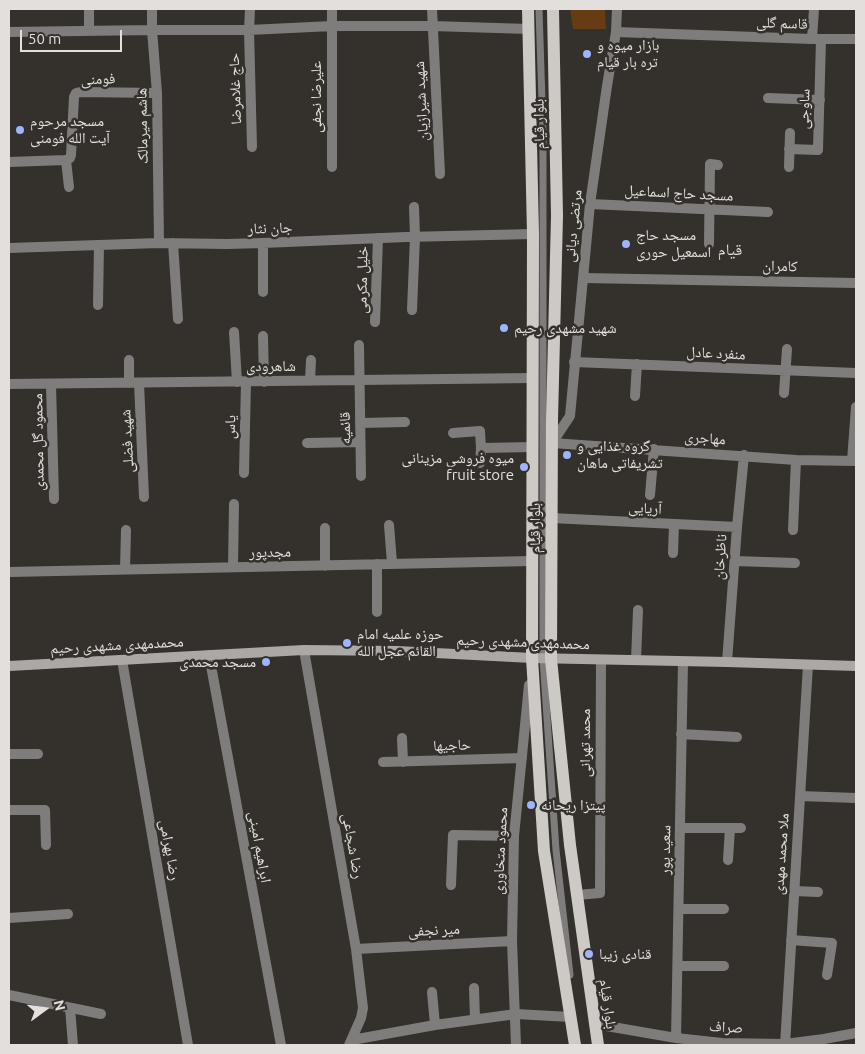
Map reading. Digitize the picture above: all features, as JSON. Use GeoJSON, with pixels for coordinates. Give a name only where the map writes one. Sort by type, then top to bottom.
{"type":"FeatureCollection","features":[{"type":"Feature","properties":{"kind":"main road","name":"بلوار قیام"},"geometry":{"type":"LineString","coordinates":[[528,9],[533,234],[532,561],[542,659],[598,1045]]}},
{"type":"Feature","properties":{"kind":"main road","name":"بلوار قیام"},"geometry":{"type":"LineString","coordinates":[[553,9],[557,216],[551,518],[542,659],[544,851],[576,1045]]}},
{"type":"Feature","properties":{"kind":"main road","name":"محمدمهدی مشهدی رحیم"},"geometry":{"type":"LineString","coordinates":[[9,666],[304,650],[397,651],[542,659],[856,666]]}},
{"type":"Feature","properties":{"kind":"street"},"geometry":{"type":"LineString","coordinates":[[88,9],[89,31]]}},
{"type":"Feature","properties":{"kind":"street","name":"هاشم میرمالک"},"geometry":{"type":"LineString","coordinates":[[152,9],[157,93],[159,243]]}},
{"type":"Feature","properties":{"kind":"street","name":"حاج غلامرضا"},"geometry":{"type":"LineString","coordinates":[[250,9],[252,147]]}},
{"type":"Feature","properties":{"kind":"street","name":"علیرضا نجفی"},"geometry":{"type":"LineString","coordinates":[[332,9],[332,167]]}},
{"type":"Feature","properties":{"kind":"street","name":"شهید شیرازیان"},"geometry":{"type":"LineString","coordinates":[[432,9],[440,174]]}},
{"type":"Feature","properties":{"kind":"street","name":"مرتضی دیانی"},"geometry":{"type":"LineString","coordinates":[[552,443],[570,416],[590,204],[616,32],[617,9]]}},
{"type":"Feature","properties":{"kind":"street","name":"ساوجی"},"geometry":{"type":"LineString","coordinates":[[789,148],[818,150],[820,100],[814,9]]}},
{"type":"Feature","properties":{"kind":"street"},"geometry":{"type":"LineString","coordinates":[[9,32],[249,30],[332,26],[432,26],[529,29]]}},
{"type":"Feature","properties":{"kind":"street","name":"قاسم گلی"},"geometry":{"type":"LineString","coordinates":[[616,32],[856,39]]}},
{"type":"Feature","properties":{"kind":"street","name":"فومنی"},"geometry":{"type":"LineString","coordinates":[[66,160],[70,158],[71,154],[74,97],[76,94],[80,92],[157,93]]}},
{"type":"Feature","properties":{"kind":"street"},"geometry":{"type":"LineString","coordinates":[[768,98],[820,100]]}},
{"type":"Feature","properties":{"kind":"street"},"geometry":{"type":"LineString","coordinates":[[789,167],[790,133]]}},
{"type":"Feature","properties":{"kind":"street"},"geometry":{"type":"LineString","coordinates":[[9,162],[66,160],[69,186]]}},
{"type":"Feature","properties":{"kind":"street"},"geometry":{"type":"LineString","coordinates":[[709,244],[710,164],[718,165]]}},
{"type":"Feature","properties":{"kind":"street","name":"مسجد حاج اسماعیل"},"geometry":{"type":"LineString","coordinates":[[590,204],[768,212]]}},
{"type":"Feature","properties":{"kind":"street"},"geometry":{"type":"LineString","coordinates":[[412,310],[415,237],[414,207]]}},
{"type":"Feature","properties":{"kind":"street","name":"جان نثار"},"geometry":{"type":"LineString","coordinates":[[9,248],[159,243],[263,243],[533,234]]}},
{"type":"Feature","properties":{"kind":"street","name":"خلیل مکرمی"},"geometry":{"type":"LineString","coordinates":[[376,322],[378,238]]}},
{"type":"Feature","properties":{"kind":"street"},"geometry":{"type":"LineString","coordinates":[[173,243],[178,319]]}},
{"type":"Feature","properties":{"kind":"street"},"geometry":{"type":"LineString","coordinates":[[263,243],[263,292]]}},
{"type":"Feature","properties":{"kind":"street"},"geometry":{"type":"LineString","coordinates":[[98,305],[99,245]]}},
{"type":"Feature","properties":{"kind":"street","name":"کامران"},"geometry":{"type":"LineString","coordinates":[[583,278],[856,283]]}},
{"type":"Feature","properties":{"kind":"street","name":"یاس"},"geometry":{"type":"LineString","coordinates":[[234,332],[242,382],[244,474]]}},
{"type":"Feature","properties":{"kind":"street"},"geometry":{"type":"LineString","coordinates":[[263,336],[264,382]]}},
{"type":"Feature","properties":{"kind":"street","name":"قائمیه"},"geometry":{"type":"LineString","coordinates":[[358,345],[361,476]]}},
{"type":"Feature","properties":{"kind":"street"},"geometry":{"type":"LineString","coordinates":[[784,394],[787,349]]}},
{"type":"Feature","properties":{"kind":"street","name":"شهید فضلی"},"geometry":{"type":"LineString","coordinates":[[129,360],[134,383],[144,497]]}},
{"type":"Feature","properties":{"kind":"street"},"geometry":{"type":"LineString","coordinates":[[310,381],[311,360]]}},
{"type":"Feature","properties":{"kind":"street","name":"منفرد عادل"},"geometry":{"type":"LineString","coordinates":[[574,362],[856,373]]}},
{"type":"Feature","properties":{"kind":"street"},"geometry":{"type":"LineString","coordinates":[[635,396],[637,364]]}},
{"type":"Feature","properties":{"kind":"street","name":"شاهرودی"},"geometry":{"type":"LineString","coordinates":[[9,384],[533,378]]}},
{"type":"Feature","properties":{"kind":"street","name":"محمود گل محمدی"},"geometry":{"type":"LineString","coordinates":[[51,384],[54,499]]}},
{"type":"Feature","properties":{"kind":"street"},"geometry":{"type":"LineString","coordinates":[[854,461],[856,407]]}},
{"type":"Feature","properties":{"kind":"street"},"geometry":{"type":"LineString","coordinates":[[360,423],[405,422]]}},
{"type":"Feature","properties":{"kind":"street"},"geometry":{"type":"LineString","coordinates":[[453,433],[480,431],[480,463]]}},
{"type":"Feature","properties":{"kind":"street"},"geometry":{"type":"LineString","coordinates":[[307,443],[360,442]]}},
{"type":"Feature","properties":{"kind":"street","name":"مهاجری"},"geometry":{"type":"LineString","coordinates":[[552,443],[796,460],[854,461]]}},
{"type":"Feature","properties":{"kind":"street"},"geometry":{"type":"LineString","coordinates":[[481,448],[532,447]]}},
{"type":"Feature","properties":{"kind":"street"},"geometry":{"type":"LineString","coordinates":[[650,495],[654,449]]}},
{"type":"Feature","properties":{"kind":"street","name":"ناظرخان"},"geometry":{"type":"LineString","coordinates":[[727,662],[744,456]]}},
{"type":"Feature","properties":{"kind":"street"},"geometry":{"type":"LineString","coordinates":[[793,530],[796,460]]}},
{"type":"Feature","properties":{"kind":"street"},"geometry":{"type":"LineString","coordinates":[[233,567],[234,504]]}},
{"type":"Feature","properties":{"kind":"street","name":"آریایی"},"geometry":{"type":"LineString","coordinates":[[551,518],[737,527]]}},
{"type":"Feature","properties":{"kind":"street"},"geometry":{"type":"LineString","coordinates":[[673,553],[674,524]]}},
{"type":"Feature","properties":{"kind":"street"},"geometry":{"type":"LineString","coordinates":[[390,526],[392,563]]}},
{"type":"Feature","properties":{"kind":"street"},"geometry":{"type":"LineString","coordinates":[[325,528],[325,566]]}},
{"type":"Feature","properties":{"kind":"street"},"geometry":{"type":"LineString","coordinates":[[125,569],[126,530]]}},
{"type":"Feature","properties":{"kind":"street"},"geometry":{"type":"LineString","coordinates":[[735,560],[794,563]]}},
{"type":"Feature","properties":{"kind":"street","name":"مجدپور"},"geometry":{"type":"LineString","coordinates":[[9,572],[532,561]]}},
{"type":"Feature","properties":{"kind":"street"},"geometry":{"type":"LineString","coordinates":[[377,564],[377,612]]}},
{"type":"Feature","properties":{"kind":"street"},"geometry":{"type":"LineString","coordinates":[[636,660],[638,610]]}},
{"type":"Feature","properties":{"kind":"street","name":"رضا شجاعی"},"geometry":{"type":"LineString","coordinates":[[304,650],[356,949],[363,1008],[351,1042]]}},
{"type":"Feature","properties":{"kind":"street","name":"ابراهیم امینی"},"geometry":{"type":"LineString","coordinates":[[209,655],[280,1045]]}},
{"type":"Feature","properties":{"kind":"street","name":"محمود متخاوری"},"geometry":{"type":"LineString","coordinates":[[516,1045],[512,941],[514,836],[522,758],[542,659]]}},
{"type":"Feature","properties":{"kind":"street","name":"رضا بهرامی"},"geometry":{"type":"LineString","coordinates":[[122,660],[188,1045]]}},
{"type":"Feature","properties":{"kind":"street","name":"محمد تهرانی"},"geometry":{"type":"LineString","coordinates":[[577,895],[600,893],[601,660]]}},
{"type":"Feature","properties":{"kind":"street","name":"سعید پور"},"geometry":{"type":"LineString","coordinates":[[676,1038],[683,662]]}},
{"type":"Feature","properties":{"kind":"street","name":"ملا محمد مهدی"},"geometry":{"type":"LineString","coordinates":[[785,1044],[808,665]]}},
{"type":"Feature","properties":{"kind":"street"},"geometry":{"type":"LineString","coordinates":[[681,734],[737,737]]}},
{"type":"Feature","properties":{"kind":"street"},"geometry":{"type":"LineString","coordinates":[[402,738],[403,762]]}},
{"type":"Feature","properties":{"kind":"street"},"geometry":{"type":"LineString","coordinates":[[9,754],[38,754]]}},
{"type":"Feature","properties":{"kind":"street","name":"حاجیها"},"geometry":{"type":"LineString","coordinates":[[383,762],[522,758]]}},
{"type":"Feature","properties":{"kind":"street"},"geometry":{"type":"LineString","coordinates":[[800,796],[856,798]]}},
{"type":"Feature","properties":{"kind":"street"},"geometry":{"type":"LineString","coordinates":[[9,810],[45,810],[46,846]]}},
{"type":"Feature","properties":{"kind":"street"},"geometry":{"type":"LineString","coordinates":[[680,828],[742,828]]}},
{"type":"Feature","properties":{"kind":"street"},"geometry":{"type":"LineString","coordinates":[[728,860],[730,828]]}},
{"type":"Feature","properties":{"kind":"street"},"geometry":{"type":"LineString","coordinates":[[451,885],[453,835],[514,836]]}},
{"type":"Feature","properties":{"kind":"street"},"geometry":{"type":"LineString","coordinates":[[794,890],[818,892]]}},
{"type":"Feature","properties":{"kind":"street"},"geometry":{"type":"LineString","coordinates":[[678,909],[724,909]]}},
{"type":"Feature","properties":{"kind":"street"},"geometry":{"type":"LineString","coordinates":[[9,918],[68,914]]}},
{"type":"Feature","properties":{"kind":"street"},"geometry":{"type":"LineString","coordinates":[[791,940],[832,943],[827,975]]}},
{"type":"Feature","properties":{"kind":"street","name":"میر نجفی"},"geometry":{"type":"LineString","coordinates":[[356,949],[512,941]]}},
{"type":"Feature","properties":{"kind":"street"},"geometry":{"type":"LineString","coordinates":[[678,966],[724,966]]}},
{"type":"Feature","properties":{"kind":"street"},"geometry":{"type":"LineString","coordinates":[[474,988],[475,1019]]}},
{"type":"Feature","properties":{"kind":"street"},"geometry":{"type":"LineString","coordinates":[[432,992],[435,1025]]}},
{"type":"Feature","properties":{"kind":"street"},"geometry":{"type":"LineString","coordinates":[[9,995],[101,1014]]}},
{"type":"Feature","properties":{"kind":"street"},"geometry":{"type":"LineString","coordinates":[[70,1008],[72,1045]]}},
{"type":"Feature","properties":{"kind":"street"},"geometry":{"type":"LineString","coordinates":[[351,1042],[435,1025],[516,1014],[570,1017]]}},
{"type":"Feature","properties":{"kind":"street","name":"صراف"},"geometry":{"type":"LineString","coordinates":[[595,1024],[676,1038],[722,1043],[785,1044],[824,1040],[856,1033]]}},
{"type":"Feature","properties":{"kind":"lane"},"geometry":{"type":"LineString","coordinates":[[539,9],[543,132],[542,659],[556,850],[576,1045]]}},
{"type":"Feature","properties":{"kind":"shaded area"},"geometry":{"type":"Polygon","coordinates":[[[570,9],[605,9],[606,29],[573,29],[570,9]]]}},
{"type":"Feature","properties":{"kind":"place","name":"بازار میوه و تره بار قیام"},"geometry":{"type":"Point","coordinates":[587,54]}},
{"type":"Feature","properties":{"kind":"place","name":"مسجد مرحوم آیت الله فومنی"},"geometry":{"type":"Point","coordinates":[20,130]}},
{"type":"Feature","properties":{"kind":"place","name":"مسجد حاج اسمعیل حوری"},"geometry":{"type":"Point","coordinates":[626,244]}},
{"type":"Feature","properties":{"kind":"place","name":"شهید مشهدی رحیم"},"geometry":{"type":"Point","coordinates":[504,328]}},
{"type":"Feature","properties":{"kind":"place","name":"گروه غذایی و تشریفاتی ماهان"},"geometry":{"type":"Point","coordinates":[567,455]}},
{"type":"Feature","properties":{"kind":"place","name":"میوه فروشی مزینانی fruit store"},"geometry":{"type":"Point","coordinates":[524,467]}},
{"type":"Feature","properties":{"kind":"place","name":"حوزه علمیه امام القائم عجل الله"},"geometry":{"type":"Point","coordinates":[347,643]}},
{"type":"Feature","properties":{"kind":"place","name":"مسجد محمدی"},"geometry":{"type":"Point","coordinates":[266,662]}},
{"type":"Feature","properties":{"kind":"place","name":"پیتزا ریحانه"},"geometry":{"type":"Point","coordinates":[531,805]}},
{"type":"Feature","properties":{"kind":"place","name":"قنادی زیبا"},"geometry":{"type":"Point","coordinates":[589,954]}},
{"type":"Feature","properties":{"kind":"district","name":"قیام"},"geometry":{"type":"Point","coordinates":[730,250]}}]}
